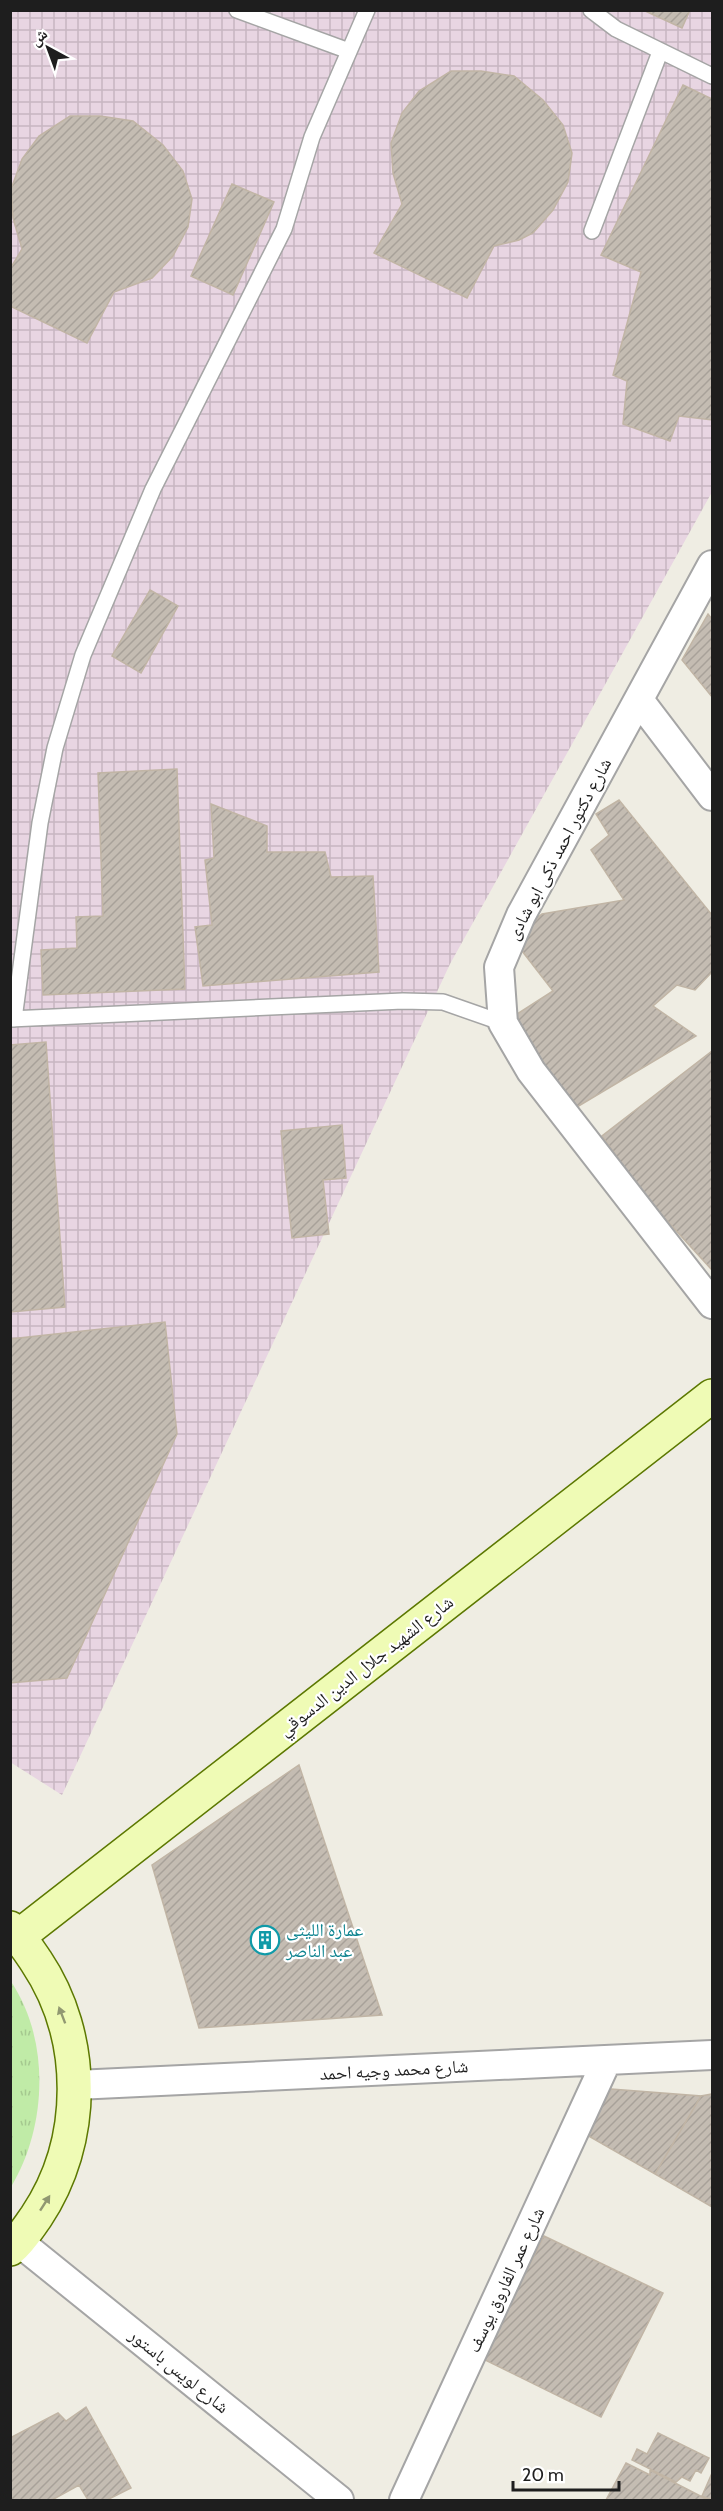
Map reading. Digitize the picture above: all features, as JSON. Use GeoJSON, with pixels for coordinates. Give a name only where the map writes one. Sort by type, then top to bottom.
{"type":"FeatureCollection","features":[{"type":"Feature","properties":{"kind":"main road","name":"شارع الشهيد جلال الدين الدسوقي"},"geometry":{"type":"LineString","coordinates":[[15,1932],[710,1402]]}},
{"type":"Feature","properties":{"kind":"main road"},"geometry":{"type":"LineString","coordinates":[[15,1932],[49,1981],[68,2031],[76,2085],[70,2141],[50,2195],[15,2246]]}},
{"type":"Feature","properties":{"kind":"street","name":"شارع دكتور احمد ذكى ابو شادى"},"geometry":{"type":"LineString","coordinates":[[712,565],[515,930],[500,967],[503,1023],[531,1071],[712,1304]]}},
{"type":"Feature","properties":{"kind":"street"},"geometry":{"type":"LineString","coordinates":[[639,700],[712,796]]}},
{"type":"Feature","properties":{"kind":"street","name":"شارع محمد وجيه احمد"},"geometry":{"type":"LineString","coordinates":[[76,2085],[712,2055]]}},
{"type":"Feature","properties":{"kind":"street","name":"شارع عمر الفاروق يوسف"},"geometry":{"type":"LineString","coordinates":[[404,2500],[607,2060]]}},
{"type":"Feature","properties":{"kind":"street","name":"شارع لويس باستور"},"geometry":{"type":"LineString","coordinates":[[15,2246],[339,2500]]}},
{"type":"Feature","properties":{"kind":"lane"},"geometry":{"type":"LineString","coordinates":[[237,10],[349,51]]}},
{"type":"Feature","properties":{"kind":"lane"},"geometry":{"type":"LineString","coordinates":[[367,10],[312,137],[284,229],[153,489],[83,655],[55,748],[40,823],[12,1019],[403,1000],[443,1002],[503,1023]]}},
{"type":"Feature","properties":{"kind":"lane"},"geometry":{"type":"LineString","coordinates":[[591,10],[616,29],[712,76]]}},
{"type":"Feature","properties":{"kind":"lane"},"geometry":{"type":"LineString","coordinates":[[592,231],[660,52]]}},
{"type":"Feature","properties":{"kind":"shaded area"},"geometry":{"type":"Polygon","coordinates":[[[10,11],[712,11],[712,492],[450,964],[62,1795],[10,1762],[10,11]]]}},
{"type":"Feature","properties":{"kind":"green space"},"geometry":{"type":"Polygon","coordinates":[[[10,1980],[33,2029],[38,2056],[39,2084],[32,2138],[11,2187],[10,1980]]]}},
{"type":"Feature","properties":{"kind":"building"},"geometry":{"type":"Polygon","coordinates":[[[643,10],[690,10],[682,28],[643,10]]]}},
{"type":"Feature","properties":{"kind":"building"},"geometry":{"type":"Polygon","coordinates":[[[451,71],[481,71],[514,76],[543,100],[563,125],[572,153],[568,182],[553,210],[533,233],[519,240],[494,246],[467,298],[374,253],[402,204],[393,173],[391,143],[402,113],[419,91],[451,71]]]}},
{"type":"Feature","properties":{"kind":"building"},"geometry":{"type":"Polygon","coordinates":[[[683,85],[712,99],[712,420],[679,416],[670,441],[623,424],[627,381],[613,375],[641,272],[601,255],[683,85]]]}},
{"type":"Feature","properties":{"kind":"building"},"geometry":{"type":"Polygon","coordinates":[[[70,116],[100,116],[133,121],[163,145],[183,171],[192,199],[188,227],[173,256],[152,278],[114,292],[87,343],[10,306],[10,269],[22,249],[13,218],[11,189],[22,159],[39,136],[70,116]]]}},
{"type":"Feature","properties":{"kind":"building"},"geometry":{"type":"Polygon","coordinates":[[[232,184],[274,202],[233,295],[191,276],[232,184]]]}},
{"type":"Feature","properties":{"kind":"building"},"geometry":{"type":"Polygon","coordinates":[[[150,590],[178,606],[141,673],[112,656],[150,590]]]}},
{"type":"Feature","properties":{"kind":"building"},"geometry":{"type":"Polygon","coordinates":[[[708,614],[712,619],[712,697],[682,660],[708,614]]]}},
{"type":"Feature","properties":{"kind":"building"},"geometry":{"type":"Polygon","coordinates":[[[177,769],[185,989],[43,995],[41,950],[77,948],[76,917],[103,916],[98,773],[177,769]]]}},
{"type":"Feature","properties":{"kind":"building"},"geometry":{"type":"Polygon","coordinates":[[[619,800],[712,915],[712,972],[695,990],[677,985],[653,1006],[696,1036],[577,1107],[503,1023],[553,991],[512,938],[542,914],[624,900],[591,850],[609,835],[596,814],[619,800]]]}},
{"type":"Feature","properties":{"kind":"building"},"geometry":{"type":"Polygon","coordinates":[[[211,804],[267,826],[267,852],[325,852],[331,877],[373,876],[379,972],[203,986],[195,927],[212,925],[205,860],[214,858],[211,804]]]}},
{"type":"Feature","properties":{"kind":"building"},"geometry":{"type":"Polygon","coordinates":[[[46,1042],[65,1307],[11,1312],[10,1045],[46,1042]]]}},
{"type":"Feature","properties":{"kind":"building"},"geometry":{"type":"Polygon","coordinates":[[[712,1051],[712,1270],[649,1201],[602,1136],[712,1051]]]}},
{"type":"Feature","properties":{"kind":"building"},"geometry":{"type":"Polygon","coordinates":[[[342,1125],[346,1178],[323,1180],[329,1234],[292,1238],[281,1131],[342,1125]]]}},
{"type":"Feature","properties":{"kind":"building"},"geometry":{"type":"Polygon","coordinates":[[[165,1322],[177,1434],[67,1678],[10,1683],[10,1339],[165,1322]]]}},
{"type":"Feature","properties":{"kind":"building","name":"عمارة الليثى عبد الناصر"},"geometry":{"type":"Polygon","coordinates":[[[299,1765],[382,2015],[199,2028],[152,1865],[299,1765]]]}},
{"type":"Feature","properties":{"kind":"building"},"geometry":{"type":"Polygon","coordinates":[[[611,2089],[701,2096],[655,2174],[585,2134],[611,2089]]]}},
{"type":"Feature","properties":{"kind":"building"},"geometry":{"type":"Polygon","coordinates":[[[712,2094],[712,2207],[655,2174],[701,2096],[712,2094]]]}},
{"type":"Feature","properties":{"kind":"building"},"geometry":{"type":"Polygon","coordinates":[[[544,2236],[663,2293],[601,2417],[483,2359],[544,2236]]]}},
{"type":"Feature","properties":{"kind":"building"},"geometry":{"type":"Polygon","coordinates":[[[86,2407],[131,2488],[107,2500],[88,2500],[79,2485],[52,2500],[10,2500],[10,2438],[58,2413],[66,2421],[86,2407]]]}},
{"type":"Feature","properties":{"kind":"building"},"geometry":{"type":"Polygon","coordinates":[[[658,2433],[709,2458],[701,2473],[696,2470],[690,2481],[682,2477],[676,2482],[632,2460],[637,2449],[647,2454],[658,2433]]]}},
{"type":"Feature","properties":{"kind":"building"},"geometry":{"type":"Polygon","coordinates":[[[626,2463],[650,2475],[650,2470],[708,2500],[606,2500],[626,2463]]]}},
{"type":"Feature","properties":{"kind":"building"},"geometry":{"type":"Polygon","coordinates":[[[712,2473],[712,2500],[702,2496],[712,2473]]]}},
{"type":"Feature","properties":{"kind":"place","name":"عمارة الليثى عبد الناصر"},"geometry":{"type":"Point","coordinates":[265,1940]}}]}
